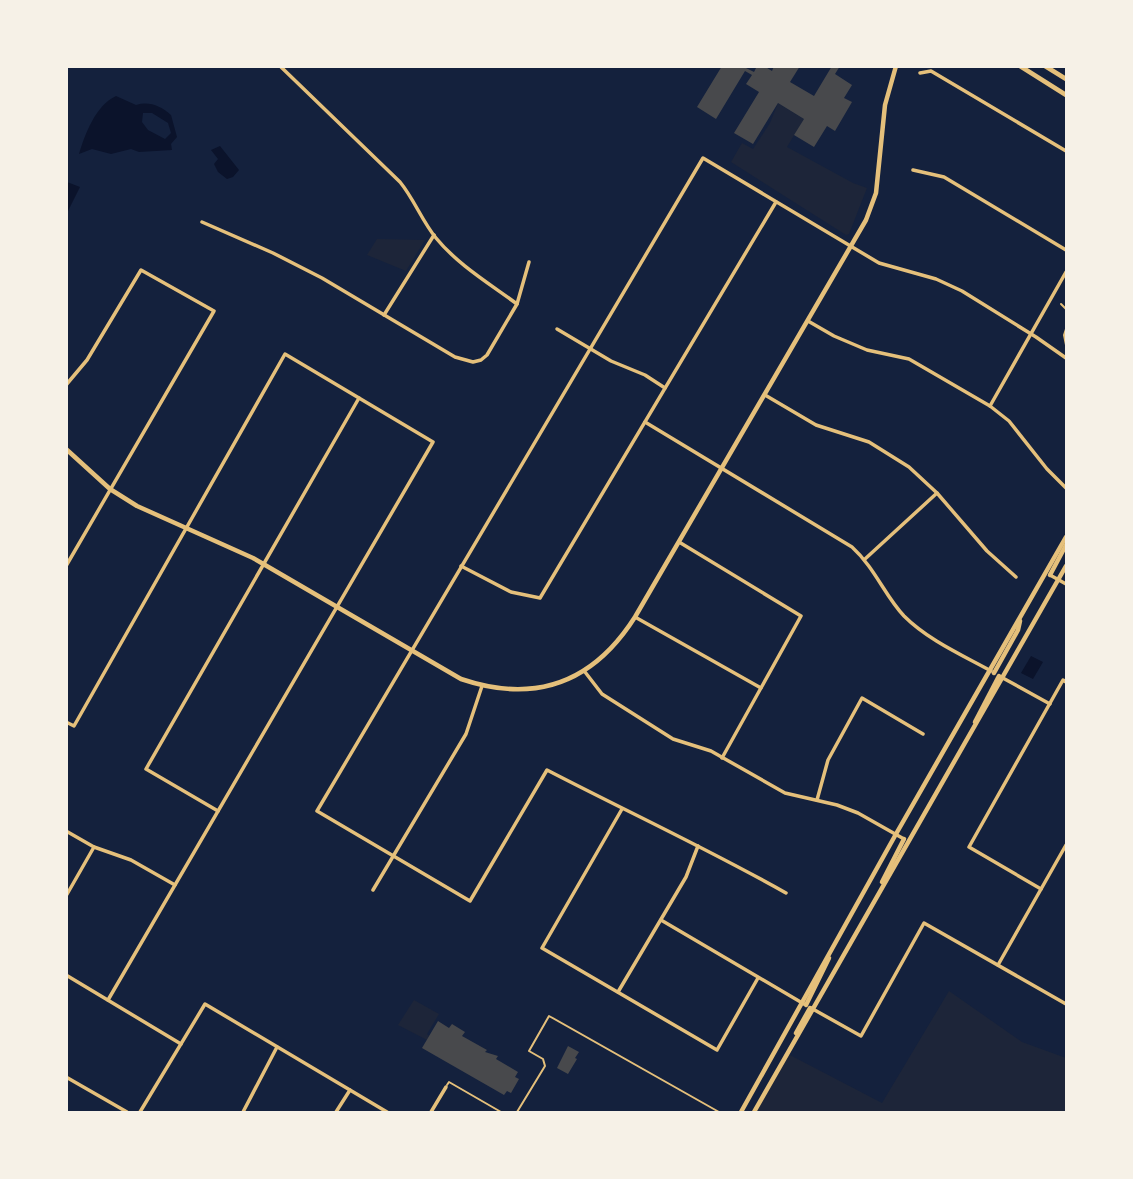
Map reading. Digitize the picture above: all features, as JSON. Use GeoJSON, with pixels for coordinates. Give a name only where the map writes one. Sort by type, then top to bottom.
{"type":"FeatureCollection","features":[{"type":"Feature","properties":{"kind":"street"},"geometry":{"type":"LineString","coordinates":[[280,66],[400,182],[434,235],[456,258],[517,304]]}},
{"type":"Feature","properties":{"kind":"street"},"geometry":{"type":"LineString","coordinates":[[66,449],[110,489],[137,506],[227,544],[461,679],[482,686],[510,690],[539,687],[586,672],[608,653],[635,617],[866,220],[876,193],[886,105],[896,66]]}},
{"type":"Feature","properties":{"kind":"street"},"geometry":{"type":"LineString","coordinates":[[1020,66],[1066,95]]}},
{"type":"Feature","properties":{"kind":"street"},"geometry":{"type":"LineString","coordinates":[[1045,66],[1066,79]]}},
{"type":"Feature","properties":{"kind":"street"},"geometry":{"type":"LineString","coordinates":[[920,72],[931,71],[1066,151]]}},
{"type":"Feature","properties":{"kind":"street"},"geometry":{"type":"LineString","coordinates":[[786,893],[547,770],[470,901],[317,811],[704,158],[878,263],[936,279],[962,290],[1066,358]]}},
{"type":"Feature","properties":{"kind":"street"},"geometry":{"type":"LineString","coordinates":[[913,170],[944,177],[1066,250]]}},
{"type":"Feature","properties":{"kind":"street"},"geometry":{"type":"LineString","coordinates":[[461,566],[511,593],[540,598],[776,202]]}},
{"type":"Feature","properties":{"kind":"street"},"geometry":{"type":"LineString","coordinates":[[202,222],[293,262],[455,357],[473,362],[487,355],[517,304],[529,262]]}},
{"type":"Feature","properties":{"kind":"street"},"geometry":{"type":"LineString","coordinates":[[384,315],[434,235]]}},
{"type":"Feature","properties":{"kind":"street"},"geometry":{"type":"LineString","coordinates":[[66,385],[87,360],[141,270],[214,311],[66,566]]}},
{"type":"Feature","properties":{"kind":"street"},"geometry":{"type":"LineString","coordinates":[[989,406],[1066,272]]}},
{"type":"Feature","properties":{"kind":"street"},"geometry":{"type":"LineString","coordinates":[[808,321],[867,350],[909,359],[989,406],[1009,421],[1047,469],[1066,488]]}},
{"type":"Feature","properties":{"kind":"street"},"geometry":{"type":"LineString","coordinates":[[557,329],[611,361],[665,388]]}},
{"type":"Feature","properties":{"kind":"street"},"geometry":{"type":"LineString","coordinates":[[66,722],[74,726],[285,354],[433,442],[108,1000]]}},
{"type":"Feature","properties":{"kind":"street"},"geometry":{"type":"LineString","coordinates":[[765,394],[816,425],[870,442],[909,467],[937,493],[987,551],[1016,577]]}},
{"type":"Feature","properties":{"kind":"street"},"geometry":{"type":"LineString","coordinates":[[218,811],[146,769],[359,398]]}},
{"type":"Feature","properties":{"kind":"street"},"geometry":{"type":"LineString","coordinates":[[645,422],[852,547],[865,559],[903,615],[947,646],[1050,704]]}},
{"type":"Feature","properties":{"kind":"street"},"geometry":{"type":"LineString","coordinates":[[865,559],[937,493]]}},
{"type":"Feature","properties":{"kind":"street"},"geometry":{"type":"LineString","coordinates":[[1048,574],[1066,537]]}},
{"type":"Feature","properties":{"kind":"street"},"geometry":{"type":"LineString","coordinates":[[679,542],[801,616],[722,758]]}},
{"type":"Feature","properties":{"kind":"street"},"geometry":{"type":"LineString","coordinates":[[741,1112],[879,893],[906,840],[972,730],[1021,617],[1066,545]]}},
{"type":"Feature","properties":{"kind":"street"},"geometry":{"type":"LineString","coordinates":[[754,1112],[788,1054],[831,951],[896,834],[1066,566]]}},
{"type":"Feature","properties":{"kind":"street"},"geometry":{"type":"LineString","coordinates":[[1048,574],[1066,584]]}},
{"type":"Feature","properties":{"kind":"street"},"geometry":{"type":"LineString","coordinates":[[635,617],[761,688]]}},
{"type":"Feature","properties":{"kind":"street"},"geometry":{"type":"LineString","coordinates":[[586,672],[601,694],[673,739],[711,751],[785,793],[837,805],[858,813],[906,840]]}},
{"type":"Feature","properties":{"kind":"street"},"geometry":{"type":"LineString","coordinates":[[1041,889],[969,847],[1065,681]]}},
{"type":"Feature","properties":{"kind":"street"},"geometry":{"type":"LineString","coordinates":[[373,890],[466,734],[482,686]]}},
{"type":"Feature","properties":{"kind":"street"},"geometry":{"type":"LineString","coordinates":[[817,800],[828,760],[862,698],[923,734]]}},
{"type":"Feature","properties":{"kind":"street"},"geometry":{"type":"LineString","coordinates":[[622,809],[542,948],[717,1050],[759,977]]}},
{"type":"Feature","properties":{"kind":"street"},"geometry":{"type":"LineString","coordinates":[[66,831],[94,847],[131,860],[175,885]]}},
{"type":"Feature","properties":{"kind":"street"},"geometry":{"type":"LineString","coordinates":[[998,965],[1066,845]]}},
{"type":"Feature","properties":{"kind":"street"},"geometry":{"type":"LineString","coordinates":[[618,992],[686,877],[698,846]]}},
{"type":"Feature","properties":{"kind":"street"},"geometry":{"type":"LineString","coordinates":[[66,896],[94,847]]}},
{"type":"Feature","properties":{"kind":"street"},"geometry":{"type":"LineString","coordinates":[[661,920],[861,1036],[924,923],[1066,1004]]}},
{"type":"Feature","properties":{"kind":"street"},"geometry":{"type":"LineString","coordinates":[[66,975],[181,1044]]}},
{"type":"Feature","properties":{"kind":"street"},"geometry":{"type":"LineString","coordinates":[[140,1112],[205,1003],[387,1112]]}},
{"type":"Feature","properties":{"kind":"street"},"geometry":{"type":"LineString","coordinates":[[243,1112],[277,1047]]}},
{"type":"Feature","properties":{"kind":"street"},"geometry":{"type":"LineString","coordinates":[[66,1077],[127,1112]]}},
{"type":"Feature","properties":{"kind":"street"},"geometry":{"type":"LineString","coordinates":[[431,1112],[446,1087]]}},
{"type":"Feature","properties":{"kind":"street"},"geometry":{"type":"LineString","coordinates":[[335,1112],[350,1090]]}},
{"type":"Feature","properties":{"kind":"lane"},"geometry":{"type":"LineString","coordinates":[[517,1112],[545,1066],[543,1059],[529,1051],[549,1016],[719,1112]]}},
{"type":"Feature","properties":{"kind":"lane"},"geometry":{"type":"LineString","coordinates":[[446,1087],[449,1082],[501,1112]]}},
{"type":"Feature","properties":{"kind":"path"},"geometry":{"type":"LineString","coordinates":[[1061,304],[1066,309]]}},
{"type":"Feature","properties":{"kind":"path"},"geometry":{"type":"LineString","coordinates":[[1066,329],[1066,345]]}},
{"type":"Feature","properties":{"kind":"shaded area"},"geometry":{"type":"Polygon","coordinates":[[[116,96],[136,105],[155,105],[171,115],[177,137],[171,144],[172,150],[139,152],[131,149],[111,154],[92,149],[79,154],[92,121],[109,100],[116,96]],[[143,113],[142,122],[148,130],[165,139],[171,133],[168,123],[152,113],[143,113]]]}},
{"type":"Feature","properties":{"kind":"shaded area"},"geometry":{"type":"Polygon","coordinates":[[[778,103],[804,119],[787,147],[867,188],[849,234],[846,235],[731,162],[742,143],[753,149],[770,123],[778,103]]]}},
{"type":"Feature","properties":{"kind":"shaded area"},"geometry":{"type":"Polygon","coordinates":[[[220,146],[239,170],[227,179],[218,172],[214,164],[218,159],[211,150],[220,146]]]}},
{"type":"Feature","properties":{"kind":"shaded area"},"geometry":{"type":"Polygon","coordinates":[[[67,182],[80,187],[67,213],[67,182]]]}},
{"type":"Feature","properties":{"kind":"shaded area"},"geometry":{"type":"Polygon","coordinates":[[[377,239],[425,240],[406,271],[367,255],[377,239]]]}},
{"type":"Feature","properties":{"kind":"shaded area"},"geometry":{"type":"Polygon","coordinates":[[[1031,656],[1043,662],[1033,679],[1021,673],[1031,656]]]}},
{"type":"Feature","properties":{"kind":"shaded area"},"geometry":{"type":"Polygon","coordinates":[[[949,991],[1022,1042],[1066,1058],[1066,1112],[755,1112],[788,1054],[882,1103],[949,991]]]}},
{"type":"Feature","properties":{"kind":"shaded area"},"geometry":{"type":"Polygon","coordinates":[[[414,1000],[439,1014],[427,1034],[427,1040],[398,1025],[414,1000]]]}},
{"type":"Feature","properties":{"kind":"building"},"geometry":{"type":"Polygon","coordinates":[[[722,66],[747,66],[746,68],[754,72],[757,66],[764,66],[772,71],[774,66],[800,66],[790,82],[814,96],[832,66],[840,66],[835,74],[852,85],[844,98],[852,102],[835,131],[827,126],[814,147],[794,135],[804,119],[778,103],[753,144],[734,133],[759,92],[746,84],[752,75],[745,71],[716,119],[697,107],[722,66]]]}},
{"type":"Feature","properties":{"kind":"building"},"geometry":{"type":"Polygon","coordinates":[[[438,1021],[449,1028],[452,1024],[465,1032],[462,1036],[487,1050],[485,1052],[498,1056],[496,1059],[518,1072],[515,1077],[519,1079],[511,1093],[507,1091],[504,1095],[422,1048],[438,1021]]]}},
{"type":"Feature","properties":{"kind":"building"},"geometry":{"type":"Polygon","coordinates":[[[568,1046],[579,1052],[568,1074],[557,1068],[568,1046]]]}}]}
